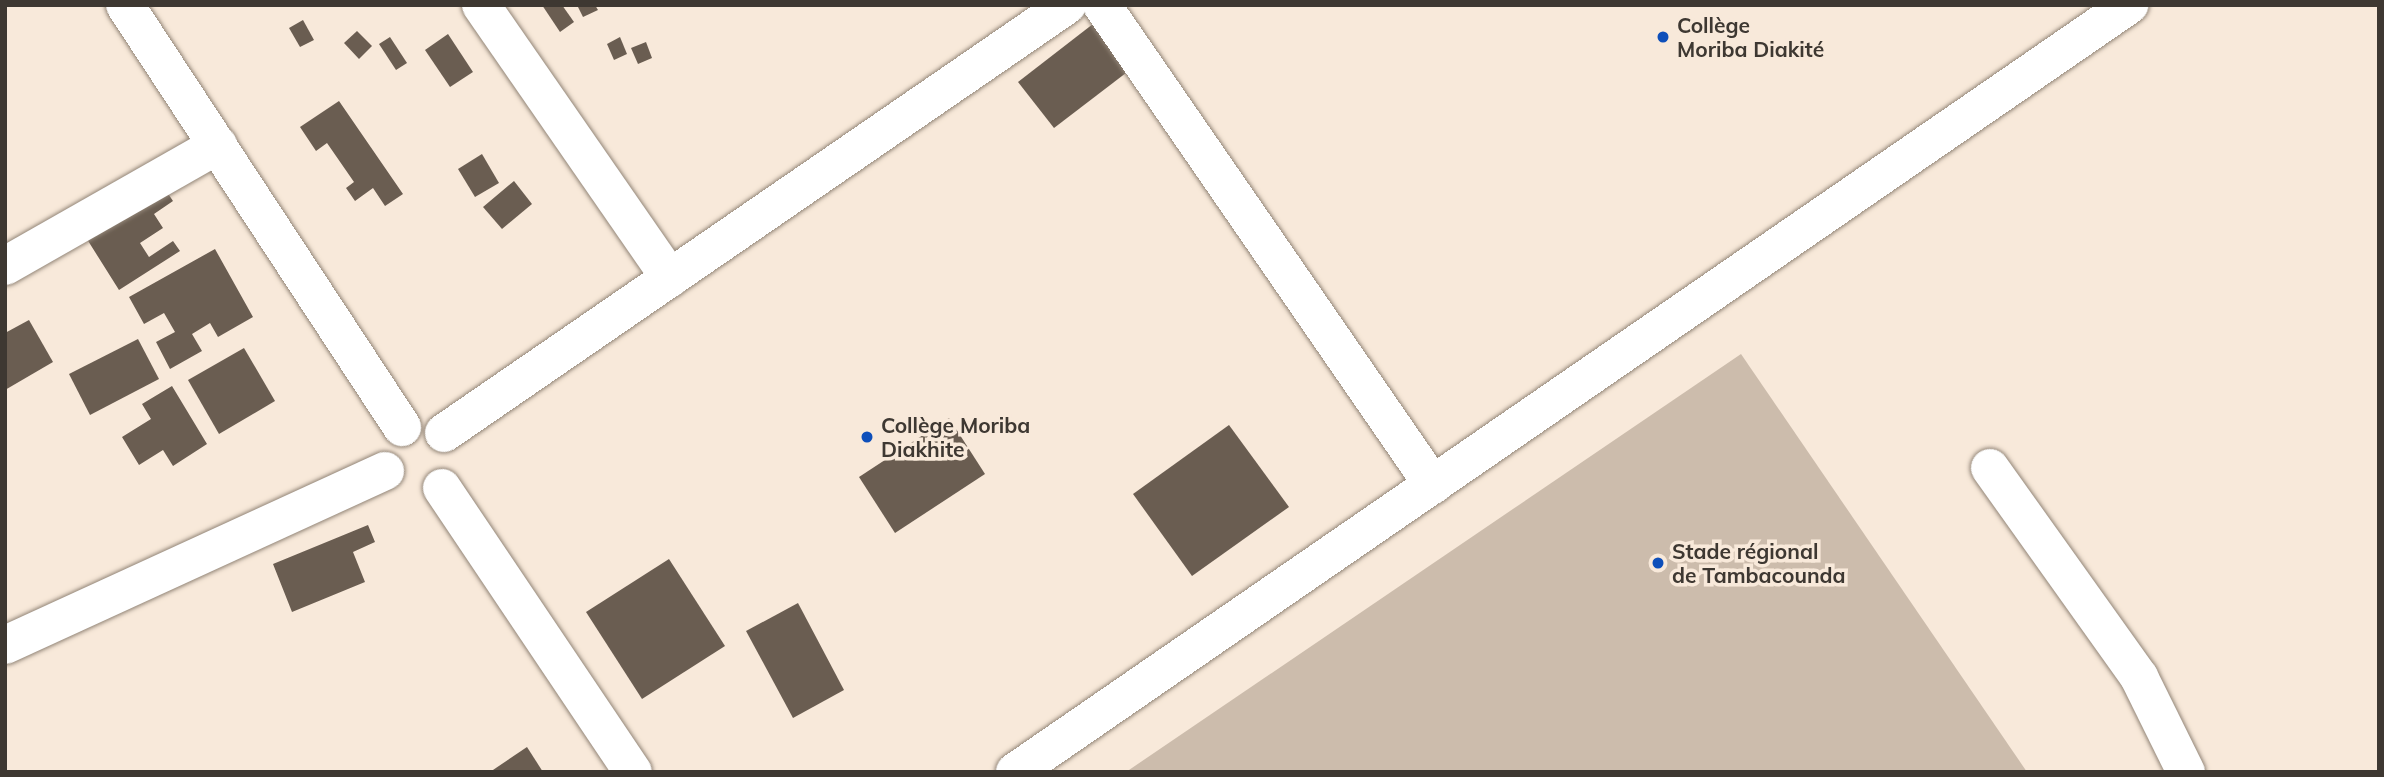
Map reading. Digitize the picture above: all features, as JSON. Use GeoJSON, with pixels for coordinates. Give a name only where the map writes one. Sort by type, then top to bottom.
{"type":"FeatureCollection","features":[{"type":"Feature","properties":{"kind":"street"},"geometry":{"type":"LineString","coordinates":[[125,5],[401,427]]}},
{"type":"Feature","properties":{"kind":"street"},"geometry":{"type":"LineString","coordinates":[[444,433],[1067,5]]}},
{"type":"Feature","properties":{"kind":"street"},"geometry":{"type":"LineString","coordinates":[[1102,5],[1433,485]]}},
{"type":"Feature","properties":{"kind":"street"},"geometry":{"type":"LineString","coordinates":[[492,9],[670,278]]}},
{"type":"Feature","properties":{"kind":"street"},"geometry":{"type":"LineString","coordinates":[[1015,772],[2117,9]]}},
{"type":"Feature","properties":{"kind":"street"},"geometry":{"type":"LineString","coordinates":[[5,266],[218,145]]}},
{"type":"Feature","properties":{"kind":"street"},"geometry":{"type":"LineString","coordinates":[[429,424],[444,433],[453,443],[457,459],[453,475],[442,488],[421,496],[400,490],[385,471],[383,455],[389,439],[401,427],[429,424]]}},
{"type":"Feature","properties":{"kind":"street"},"geometry":{"type":"LineString","coordinates":[[1990,468],[2139,677],[2186,772]]}},
{"type":"Feature","properties":{"kind":"street"},"geometry":{"type":"LineString","coordinates":[[5,645],[385,471]]}},
{"type":"Feature","properties":{"kind":"street"},"geometry":{"type":"LineString","coordinates":[[442,488],[633,772]]}},
{"type":"Feature","properties":{"kind":"shaded area","name":"Stade régional de Tambacounda"},"geometry":{"type":"Polygon","coordinates":[[[1741,354],[2027,772],[1126,772],[1741,354]]]}},
{"type":"Feature","properties":{"kind":"building"},"geometry":{"type":"Polygon","coordinates":[[[542,5],[562,5],[574,22],[560,32],[542,5]]]}},
{"type":"Feature","properties":{"kind":"building"},"geometry":{"type":"Polygon","coordinates":[[[577,5],[595,5],[598,10],[583,17],[577,5]]]}},
{"type":"Feature","properties":{"kind":"building"},"geometry":{"type":"Polygon","coordinates":[[[1102,17],[1139,63],[1054,128],[1018,82],[1102,17]]]}},
{"type":"Feature","properties":{"kind":"building"},"geometry":{"type":"Polygon","coordinates":[[[303,20],[314,40],[300,47],[289,28],[303,20]]]}},
{"type":"Feature","properties":{"kind":"building"},"geometry":{"type":"Polygon","coordinates":[[[357,31],[372,46],[359,59],[344,43],[357,31]]]}},
{"type":"Feature","properties":{"kind":"building"},"geometry":{"type":"Polygon","coordinates":[[[448,34],[473,72],[450,87],[425,50],[448,34]]]}},
{"type":"Feature","properties":{"kind":"building"},"geometry":{"type":"Polygon","coordinates":[[[390,37],[407,63],[396,70],[379,44],[390,37]]]}},
{"type":"Feature","properties":{"kind":"building"},"geometry":{"type":"Polygon","coordinates":[[[620,37],[627,54],[614,60],[607,44],[620,37]]]}},
{"type":"Feature","properties":{"kind":"building"},"geometry":{"type":"Polygon","coordinates":[[[646,42],[652,58],[638,64],[631,48],[646,42]]]}},
{"type":"Feature","properties":{"kind":"building"},"geometry":{"type":"Polygon","coordinates":[[[339,101],[403,194],[385,206],[373,188],[355,201],[346,188],[354,182],[327,143],[316,151],[300,127],[339,101]]]}},
{"type":"Feature","properties":{"kind":"building"},"geometry":{"type":"Polygon","coordinates":[[[482,154],[499,183],[475,197],[458,169],[482,154]]]}},
{"type":"Feature","properties":{"kind":"building"},"geometry":{"type":"Polygon","coordinates":[[[514,181],[532,204],[502,229],[483,207],[514,181]]]}},
{"type":"Feature","properties":{"kind":"building"},"geometry":{"type":"Polygon","coordinates":[[[163,186],[173,201],[154,214],[163,228],[140,243],[149,257],[173,241],[180,251],[119,290],[85,236],[163,186]]]}},
{"type":"Feature","properties":{"kind":"building"},"geometry":{"type":"Polygon","coordinates":[[[215,249],[253,317],[218,337],[210,323],[192,334],[202,351],[170,369],[156,342],[175,332],[164,313],[144,324],[129,297],[215,249]]]}},
{"type":"Feature","properties":{"kind":"building"},"geometry":{"type":"Polygon","coordinates":[[[29,320],[53,362],[5,390],[5,333],[29,320]]]}},
{"type":"Feature","properties":{"kind":"building"},"geometry":{"type":"Polygon","coordinates":[[[138,339],[159,379],[90,415],[69,374],[138,339]]]}},
{"type":"Feature","properties":{"kind":"building"},"geometry":{"type":"Polygon","coordinates":[[[244,348],[275,401],[219,434],[188,380],[244,348]]]}},
{"type":"Feature","properties":{"kind":"building"},"geometry":{"type":"Polygon","coordinates":[[[172,386],[207,444],[173,466],[163,450],[139,465],[122,437],[151,419],[142,404],[172,386]]]}},
{"type":"Feature","properties":{"kind":"building"},"geometry":{"type":"Polygon","coordinates":[[[949,418],[985,474],[895,533],[859,477],[949,418]]]}},
{"type":"Feature","properties":{"kind":"building"},"geometry":{"type":"Polygon","coordinates":[[[1229,425],[1289,507],[1192,576],[1133,494],[1229,425]]]}},
{"type":"Feature","properties":{"kind":"building"},"geometry":{"type":"Polygon","coordinates":[[[368,525],[375,542],[353,552],[365,582],[292,612],[273,564],[368,525]]]}},
{"type":"Feature","properties":{"kind":"building"},"geometry":{"type":"Polygon","coordinates":[[[669,559],[725,646],[642,699],[586,612],[669,559]]]}},
{"type":"Feature","properties":{"kind":"building"},"geometry":{"type":"Polygon","coordinates":[[[798,603],[844,690],[793,718],[746,631],[798,603]]]}},
{"type":"Feature","properties":{"kind":"building"},"geometry":{"type":"Polygon","coordinates":[[[527,747],[543,772],[490,772],[527,747]]]}},
{"type":"Feature","properties":{"kind":"place","name":"Collège Moriba Diakité"},"geometry":{"type":"Point","coordinates":[1663,37]}},
{"type":"Feature","properties":{"kind":"place","name":"Collège Moriba Diakhite"},"geometry":{"type":"Point","coordinates":[867,437]}},
{"type":"Feature","properties":{"kind":"place","name":"Stade régional de Tambacounda"},"geometry":{"type":"Point","coordinates":[1658,563]}}]}
